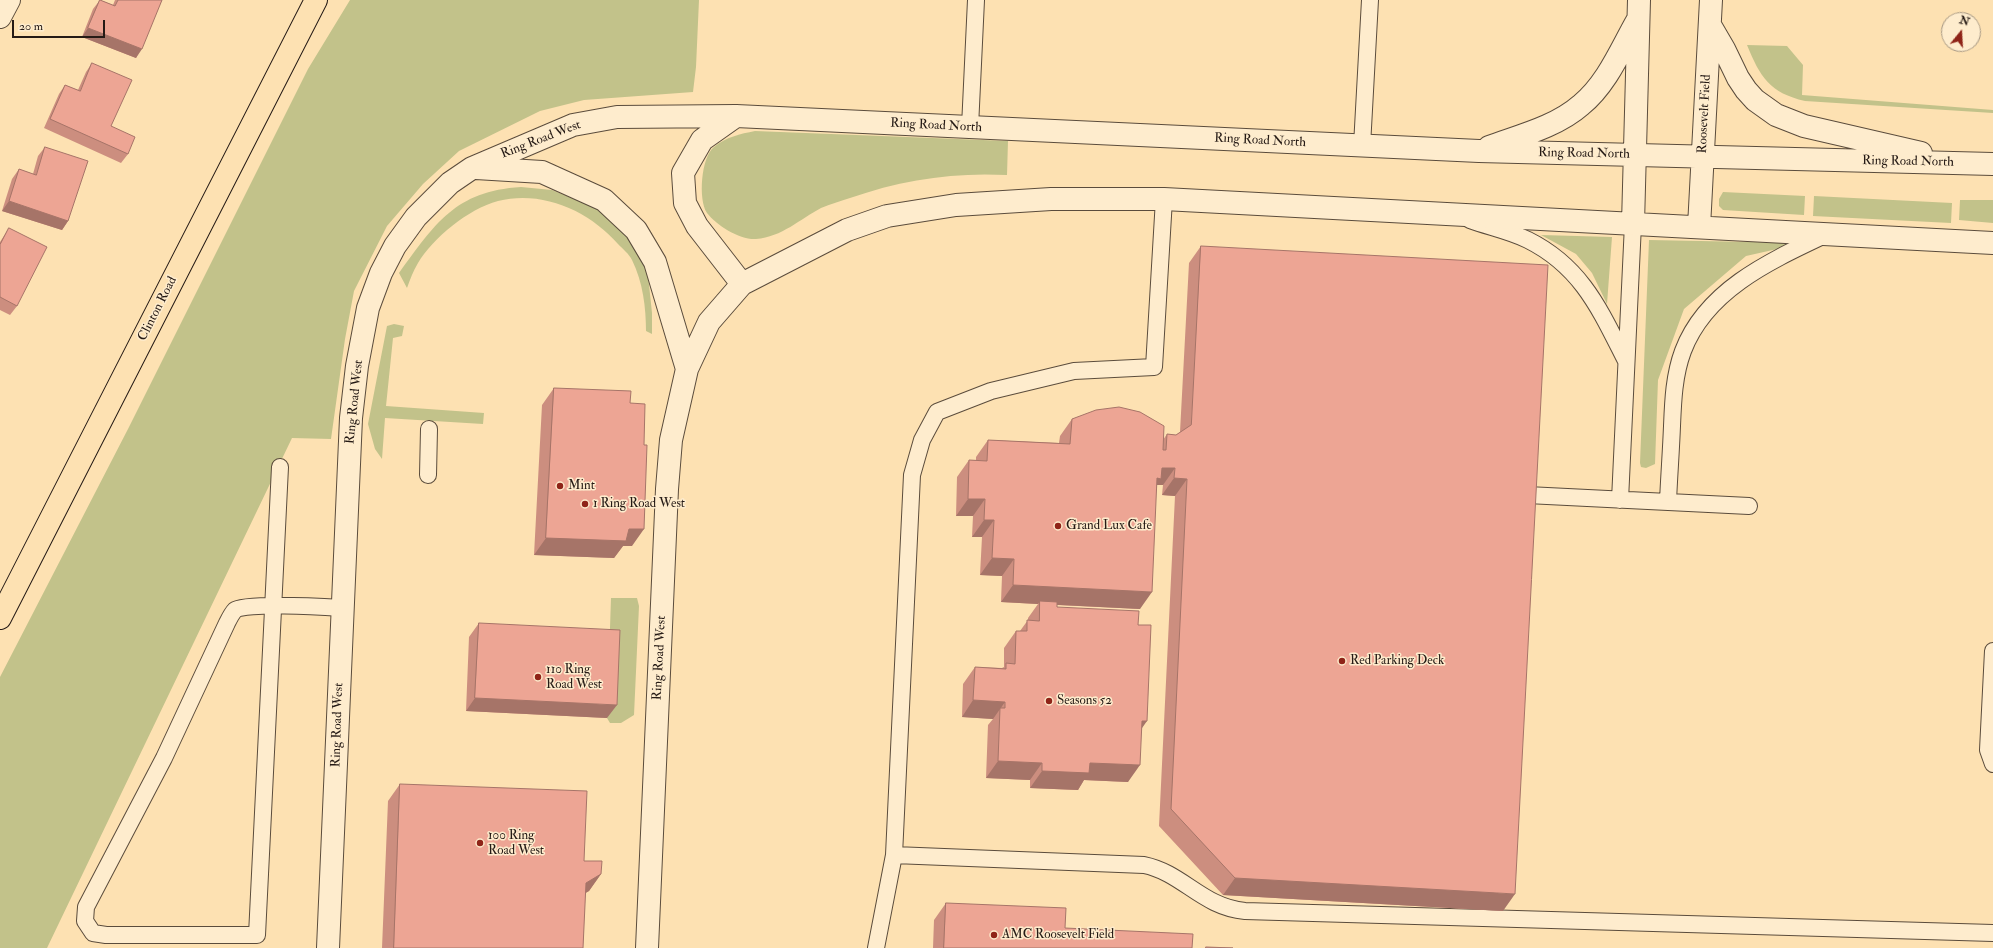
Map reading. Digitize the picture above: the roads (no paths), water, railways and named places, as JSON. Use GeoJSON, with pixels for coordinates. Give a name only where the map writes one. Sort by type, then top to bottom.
{"type":"FeatureCollection","features":[{"type":"Feature","properties":{"kind":"main road","name":"Clinton Road"},"geometry":{"type":"LineString","coordinates":[[0,618],[316,0]]}},
{"type":"Feature","properties":{"kind":"street"},"geometry":{"type":"LineString","coordinates":[[0,17],[9,0]]}},
{"type":"Feature","properties":{"kind":"street","name":"Roosevelt Field"},"geometry":{"type":"LineString","coordinates":[[1699,227],[1711,0]]}},
{"type":"Feature","properties":{"kind":"street"},"geometry":{"type":"LineString","coordinates":[[1479,151],[1553,122],[1582,105],[1603,81],[1638,10]]}},
{"type":"Feature","properties":{"kind":"street"},"geometry":{"type":"LineString","coordinates":[[1633,224],[1636,155],[1638,10]]}},
{"type":"Feature","properties":{"kind":"street"},"geometry":{"type":"LineString","coordinates":[[1710,25],[1746,90],[1755,100],[1776,115],[1804,126],[1967,163]]}},
{"type":"Feature","properties":{"kind":"street"},"geometry":{"type":"LineString","coordinates":[[736,116],[702,140],[683,173],[685,203],[697,226],[742,284]]}},
{"type":"Feature","properties":{"kind":"street","name":"Ring Road North"},"geometry":{"type":"LineString","coordinates":[[736,116],[1479,151],[1993,164]]}},
{"type":"Feature","properties":{"kind":"street","name":"Ring Road West"},"geometry":{"type":"LineString","coordinates":[[328,948],[351,418],[357,366],[368,308],[381,273],[396,246],[416,217],[450,183],[472,168],[573,125],[617,117],[736,116]]}},
{"type":"Feature","properties":{"kind":"street"},"geometry":{"type":"LineString","coordinates":[[472,168],[542,172],[604,200],[636,230],[655,262],[686,369]]}},
{"type":"Feature","properties":{"kind":"street"},"geometry":{"type":"LineString","coordinates":[[686,369],[709,322],[742,284],[848,230],[887,216],[956,205],[1051,199],[1164,199],[1993,243]]}},
{"type":"Feature","properties":{"kind":"street","name":"Ring Road West"},"geometry":{"type":"LineString","coordinates":[[647,948],[667,489],[671,440],[686,369]]}},
{"type":"Feature","properties":{"kind":"lane"},"geometry":{"type":"LineString","coordinates":[[970,128],[976,0]]}},
{"type":"Feature","properties":{"kind":"lane"},"geometry":{"type":"LineString","coordinates":[[1362,146],[1370,0]]}},
{"type":"Feature","properties":{"kind":"lane"},"geometry":{"type":"LineString","coordinates":[[876,948],[894,855],[912,475],[922,440],[937,412],[991,391],[1074,371],[1154,367],[1164,199]]}},
{"type":"Feature","properties":{"kind":"lane"},"geometry":{"type":"LineString","coordinates":[[1451,214],[1527,240],[1553,255],[1578,277],[1596,301],[1627,362]]}},
{"type":"Feature","properties":{"kind":"lane"},"geometry":{"type":"LineString","coordinates":[[1620,500],[1633,224]]}},
{"type":"Feature","properties":{"kind":"lane"},"geometry":{"type":"LineString","coordinates":[[1668,502],[1674,390],[1683,352],[1690,335],[1706,312],[1724,294],[1745,278],[1771,261],[1827,234]]}},
{"type":"Feature","properties":{"kind":"lane"},"geometry":{"type":"LineString","coordinates":[[428,475],[429,428]]}},
{"type":"Feature","properties":{"kind":"lane"},"geometry":{"type":"LineString","coordinates":[[280,467],[274,606],[264,763],[257,935],[106,935],[93,933],[84,921],[86,908],[164,758],[227,623],[236,609],[245,606],[274,606],[343,608]]}},
{"type":"Feature","properties":{"kind":"lane"},"geometry":{"type":"LineString","coordinates":[[1526,495],[1749,506]]}},
{"type":"Feature","properties":{"kind":"lane"},"geometry":{"type":"LineString","coordinates":[[1993,651],[1988,750],[1993,764]]}},
{"type":"Feature","properties":{"kind":"lane"},"geometry":{"type":"LineString","coordinates":[[894,855],[1144,865],[1158,868],[1174,876],[1195,892],[1216,904],[1233,910],[1245,912],[1993,933]]}},
{"type":"Feature","properties":{"kind":"place","name":"Mint"},"geometry":{"type":"Point","coordinates":[560,486]}},
{"type":"Feature","properties":{"kind":"place","name":"1 Ring Road West"},"geometry":{"type":"Point","coordinates":[585,504]}},
{"type":"Feature","properties":{"kind":"place","name":"Grand Lux Cafe"},"geometry":{"type":"Point","coordinates":[1058,526]}},
{"type":"Feature","properties":{"kind":"place","name":"Red Parking Deck"},"geometry":{"type":"Point","coordinates":[1342,661]}},
{"type":"Feature","properties":{"kind":"place","name":"110 Ring Road West"},"geometry":{"type":"Point","coordinates":[538,677]}},
{"type":"Feature","properties":{"kind":"place","name":"Seasons 52"},"geometry":{"type":"Point","coordinates":[1049,701]}},
{"type":"Feature","properties":{"kind":"place","name":"100 Ring Road West"},"geometry":{"type":"Point","coordinates":[480,843]}},
{"type":"Feature","properties":{"kind":"place","name":"AMC Roosevelt Field"},"geometry":{"type":"Point","coordinates":[994,935]}}]}
